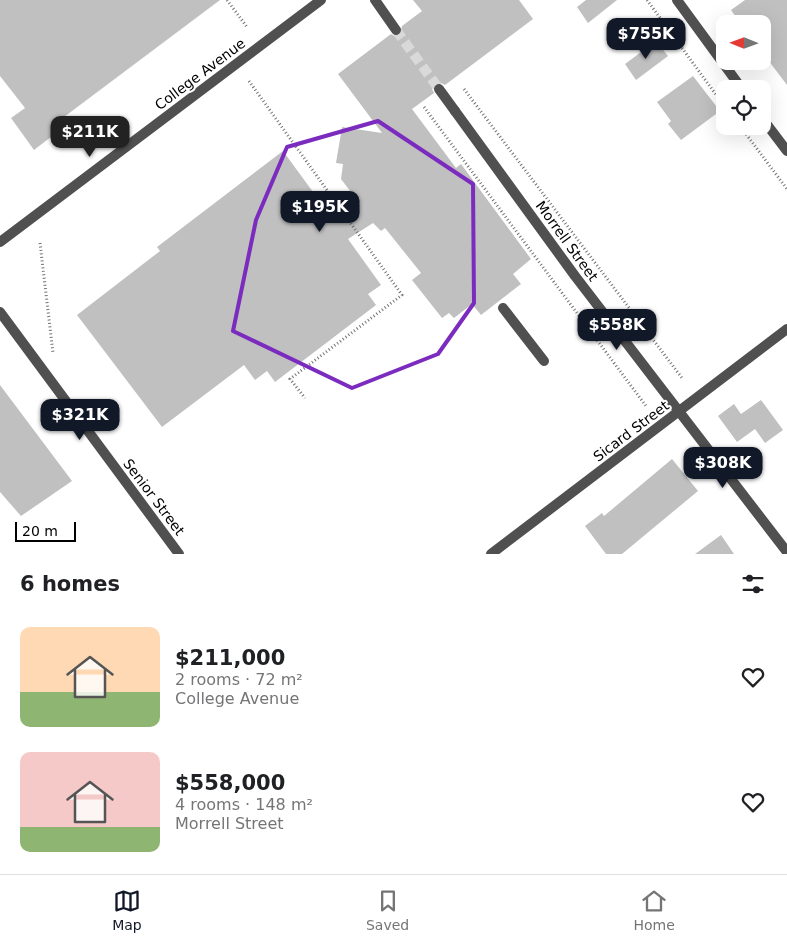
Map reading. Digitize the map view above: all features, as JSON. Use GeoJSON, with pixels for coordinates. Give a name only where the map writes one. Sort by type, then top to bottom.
{"type":"FeatureCollection","features":[{"type":"Feature","properties":{"kind":"street","name":"College Avenue"},"geometry":{"type":"LineString","coordinates":[[0,242],[321,0]]}},
{"type":"Feature","properties":{"kind":"street"},"geometry":{"type":"LineString","coordinates":[[375,0],[396,30]]}},
{"type":"Feature","properties":{"kind":"street"},"geometry":{"type":"LineString","coordinates":[[677,0],[735,80]]}},
{"type":"Feature","properties":{"kind":"street","name":"Morrell Street"},"geometry":{"type":"LineString","coordinates":[[439,89],[575,276],[787,552]]}},
{"type":"Feature","properties":{"kind":"street"},"geometry":{"type":"LineString","coordinates":[[771,130],[787,151]]}},
{"type":"Feature","properties":{"kind":"street"},"geometry":{"type":"LineString","coordinates":[[503,308],[544,361]]}},
{"type":"Feature","properties":{"kind":"street","name":"Senior Street"},"geometry":{"type":"LineString","coordinates":[[0,312],[179,554]]}},
{"type":"Feature","properties":{"kind":"street","name":"Sicard Street"},"geometry":{"type":"LineString","coordinates":[[491,554],[787,329]]}},
{"type":"Feature","properties":{"kind":"path"},"geometry":{"type":"LineString","coordinates":[[228,0],[247,28]]}},
{"type":"Feature","properties":{"kind":"path"},"geometry":{"type":"LineString","coordinates":[[647,0],[716,95]]}},
{"type":"Feature","properties":{"kind":"path"},"geometry":{"type":"LineString","coordinates":[[249,80],[402,295],[290,378],[305,398]]}},
{"type":"Feature","properties":{"kind":"path"},"geometry":{"type":"LineString","coordinates":[[464,89],[682,378]]}},
{"type":"Feature","properties":{"kind":"path"},"geometry":{"type":"LineString","coordinates":[[424,107],[646,406]]}},
{"type":"Feature","properties":{"kind":"path"},"geometry":{"type":"LineString","coordinates":[[747,135],[787,189]]}},
{"type":"Feature","properties":{"kind":"path"},"geometry":{"type":"LineString","coordinates":[[40,244],[53,353]]}},
{"type":"Feature","properties":{"kind":"highlighted area"},"geometry":{"type":"Polygon","coordinates":[[[378,121],[473,184],[474,303],[438,354],[352,388],[233,331],[256,220],[287,147],[378,121]]]}},
{"type":"Feature","properties":{"kind":"building"},"geometry":{"type":"Polygon","coordinates":[[[0,0],[220,0],[56,123],[60,130],[34,150],[11,118],[25,108],[0,76],[0,0]]]}},
{"type":"Feature","properties":{"kind":"building"},"geometry":{"type":"Polygon","coordinates":[[[413,0],[519,0],[533,19],[445,85],[439,82],[435,84],[432,89],[434,93],[412,109],[456,168],[461,164],[531,259],[513,274],[521,284],[481,315],[472,304],[454,318],[449,313],[442,318],[412,280],[421,273],[385,228],[381,231],[373,223],[348,239],[381,285],[368,294],[376,305],[275,382],[267,371],[255,380],[244,365],[162,427],[77,315],[160,251],[157,247],[283,151],[335,222],[360,204],[341,179],[343,164],[336,163],[342,127],[382,133],[338,74],[391,34],[396,37],[400,35],[402,26],[422,11],[413,0]]]}},
{"type":"Feature","properties":{"kind":"building"},"geometry":{"type":"Polygon","coordinates":[[[586,0],[617,0],[588,23],[577,7],[586,0]]]}},
{"type":"Feature","properties":{"kind":"building"},"geometry":{"type":"Polygon","coordinates":[[[745,0],[787,0],[787,85],[771,64],[771,15],[735,15],[731,10],[745,0]]]}},
{"type":"Feature","properties":{"kind":"building"},"geometry":{"type":"Polygon","coordinates":[[[656,41],[668,56],[636,80],[625,64],[656,41]]]}},
{"type":"Feature","properties":{"kind":"building"},"geometry":{"type":"Polygon","coordinates":[[[693,76],[716,106],[716,114],[681,140],[668,124],[671,121],[657,102],[693,76]]]}},
{"type":"Feature","properties":{"kind":"building"},"geometry":{"type":"Polygon","coordinates":[[[0,385],[72,481],[21,516],[0,492],[0,385]]]}},
{"type":"Feature","properties":{"kind":"building"},"geometry":{"type":"Polygon","coordinates":[[[761,400],[783,430],[765,443],[755,429],[737,442],[718,416],[734,404],[741,414],[761,400]]]}},
{"type":"Feature","properties":{"kind":"building"},"geometry":{"type":"Polygon","coordinates":[[[672,459],[698,491],[622,554],[606,554],[585,526],[602,513],[604,516],[672,459]]]}},
{"type":"Feature","properties":{"kind":"building"},"geometry":{"type":"Polygon","coordinates":[[[721,535],[734,554],[695,554],[721,535]]]}},
{"type":"Feature","properties":{"kind":"tunnel"},"geometry":{"type":"LineString","coordinates":[[396,30],[439,89]]}}]}
